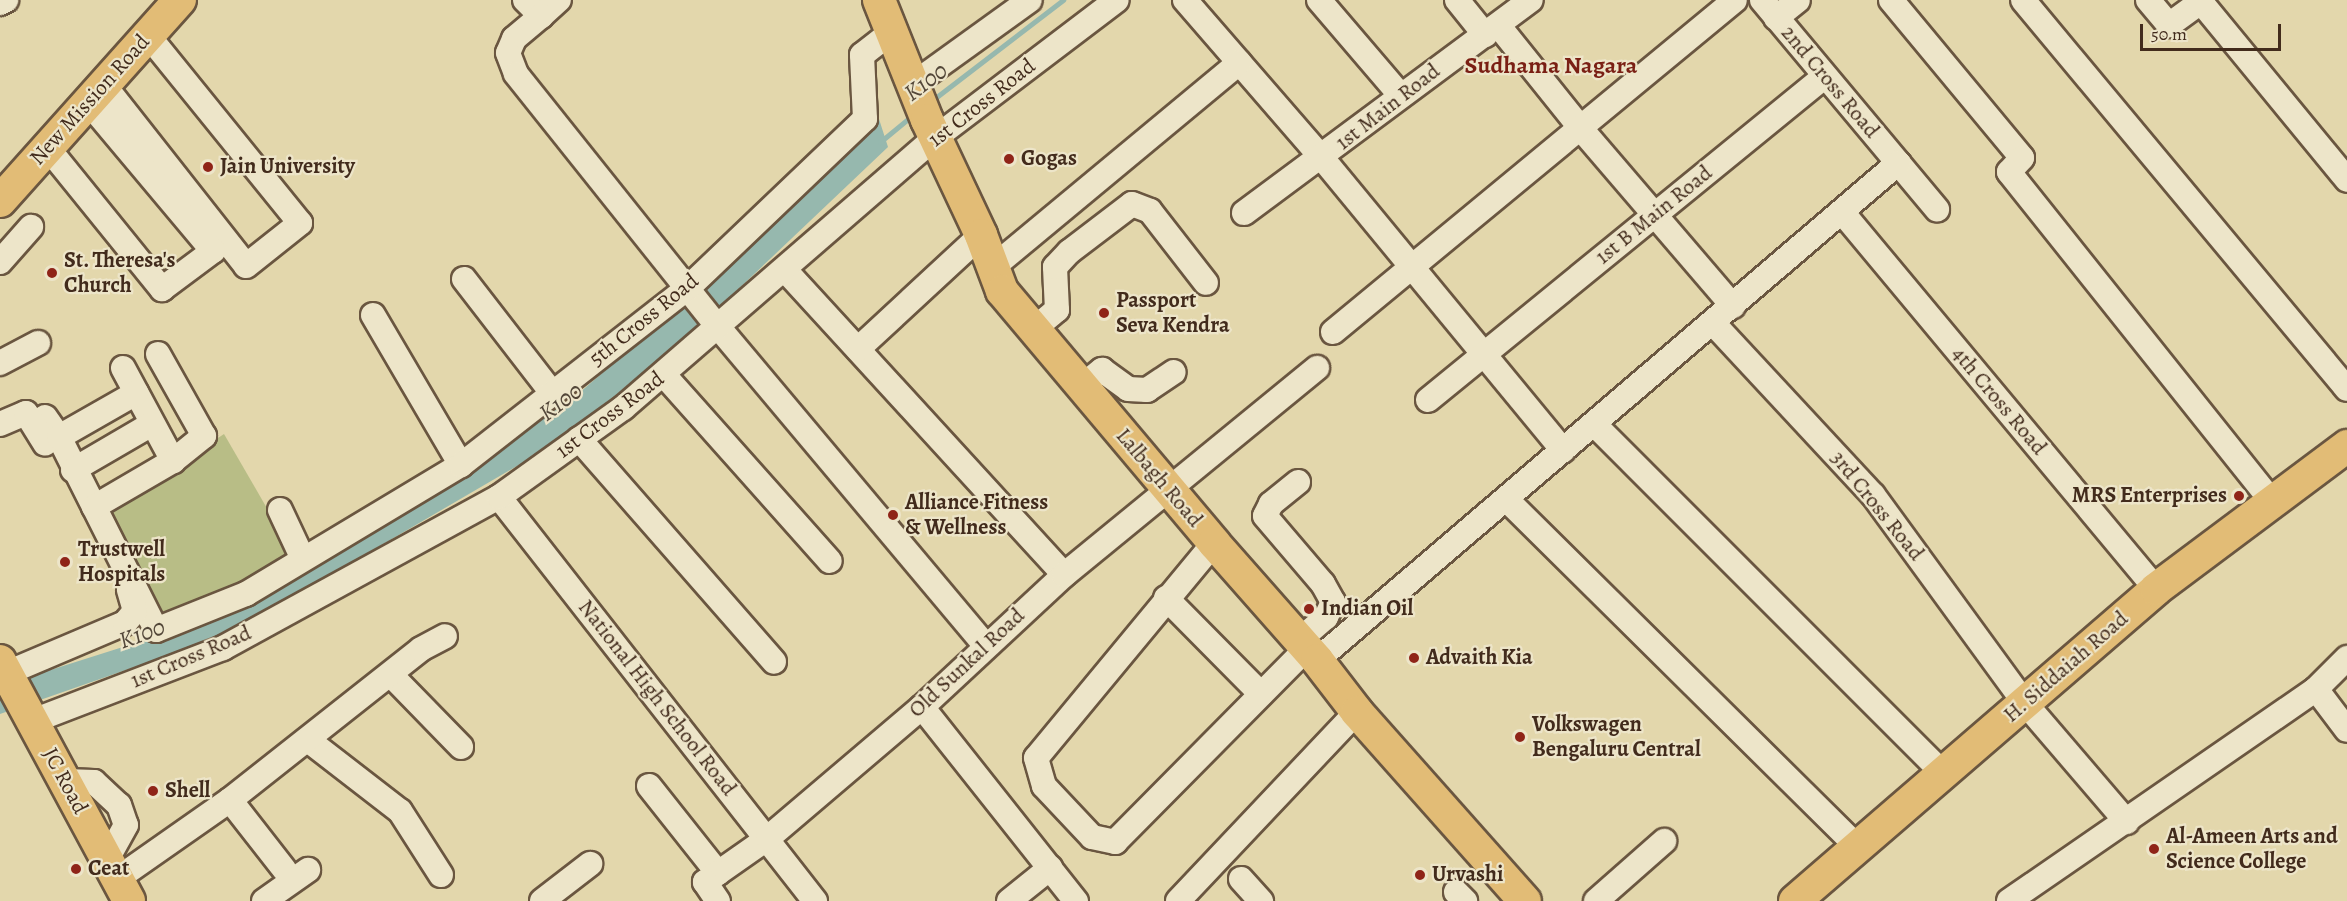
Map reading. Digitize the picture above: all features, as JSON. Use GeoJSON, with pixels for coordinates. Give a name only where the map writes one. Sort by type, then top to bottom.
{"type":"FeatureCollection","features":[{"type":"Feature","properties":{"kind":"main road"},"geometry":{"type":"LineString","coordinates":[[0,180],[159,0]]}},
{"type":"Feature","properties":{"kind":"main road","name":"New Mission Road"},"geometry":{"type":"LineString","coordinates":[[0,201],[95,92],[180,0]]}},
{"type":"Feature","properties":{"kind":"main road","name":"Lalbagh Road"},"geometry":{"type":"LineString","coordinates":[[879,0],[912,85],[981,235],[1002,291],[1214,543],[1308,649],[1357,712],[1522,900]]}},
{"type":"Feature","properties":{"kind":"main road","name":"H. Siddaiah Road"},"geometry":{"type":"LineString","coordinates":[[1795,901],[2156,589],[2347,446]]}},
{"type":"Feature","properties":{"kind":"main road","name":"JC Road"},"geometry":{"type":"LineString","coordinates":[[5,670],[118,880]]}},
{"type":"Feature","properties":{"kind":"street"},"geometry":{"type":"LineString","coordinates":[[0,3],[6,0]]}},
{"type":"Feature","properties":{"kind":"street"},"geometry":{"type":"LineString","coordinates":[[559,0],[533,8],[514,39],[508,53],[516,74],[692,289],[714,320],[985,645]]}},
{"type":"Feature","properties":{"kind":"street"},"geometry":{"type":"LineString","coordinates":[[912,85],[1030,0]]}},
{"type":"Feature","properties":{"kind":"street","name":"1st Cross Road"},"geometry":{"type":"LineString","coordinates":[[30,716],[223,648],[499,497],[664,375],[714,320],[785,270],[931,129],[1117,0]]}},
{"type":"Feature","properties":{"kind":"street"},"geometry":{"type":"LineString","coordinates":[[1185,0],[1322,158],[1412,270],[1563,450]]}},
{"type":"Feature","properties":{"kind":"street"},"geometry":{"type":"LineString","coordinates":[[1319,0],[1401,96]]}},
{"type":"Feature","properties":{"kind":"street"},"geometry":{"type":"LineString","coordinates":[[1457,0],[1491,30],[1582,130],[1733,306]]}},
{"type":"Feature","properties":{"kind":"street","name":"1st Main Road"},"geometry":{"type":"LineString","coordinates":[[1244,213],[1322,158],[1401,96],[1531,0]]}},
{"type":"Feature","properties":{"kind":"street"},"geometry":{"type":"LineString","coordinates":[[1333,332],[1582,130],[1735,0]]}},
{"type":"Feature","properties":{"kind":"street"},"geometry":{"type":"LineString","coordinates":[[1769,9],[1798,0]]}},
{"type":"Feature","properties":{"kind":"street"},"geometry":{"type":"LineString","coordinates":[[1891,0],[2022,158],[2009,172],[2272,501]]}},
{"type":"Feature","properties":{"kind":"street"},"geometry":{"type":"LineString","coordinates":[[2023,0],[2347,389]]}},
{"type":"Feature","properties":{"kind":"street"},"geometry":{"type":"LineString","coordinates":[[2148,0],[2169,25],[2201,2],[2347,180]]}},
{"type":"Feature","properties":{"kind":"street","name":"2nd Cross Road"},"geometry":{"type":"LineString","coordinates":[[1769,9],[1937,208]]}},
{"type":"Feature","properties":{"kind":"street","name":"5th Cross Road"},"geometry":{"type":"LineString","coordinates":[[94,507],[156,630],[246,594],[461,465],[552,393],[692,289],[865,119],[862,55],[891,32]]}},
{"type":"Feature","properties":{"kind":"street"},"geometry":{"type":"LineString","coordinates":[[95,92],[246,266],[300,223],[148,35]]}},
{"type":"Feature","properties":{"kind":"street"},"geometry":{"type":"LineString","coordinates":[[993,267],[1239,63]]}},
{"type":"Feature","properties":{"kind":"street","name":"1st B Main Road"},"geometry":{"type":"LineString","coordinates":[[1428,400],[1825,76]]}},
{"type":"Feature","properties":{"kind":"street"},"geometry":{"type":"LineString","coordinates":[[47,147],[162,289],[213,251],[95,92]]}},
{"type":"Feature","properties":{"kind":"street"},"geometry":{"type":"LineString","coordinates":[[1214,543],[1166,598],[1036,758],[1044,786],[1092,837],[1114,842],[1308,649],[1506,499],[1898,164]]}},
{"type":"Feature","properties":{"kind":"street"},"geometry":{"type":"LineString","coordinates":[[1034,329],[1057,310],[1055,267],[1069,252],[1132,204],[1150,211],[1206,283]]}},
{"type":"Feature","properties":{"kind":"street","name":"4th Cross Road"},"geometry":{"type":"LineString","coordinates":[[1842,212],[2156,589]]}},
{"type":"Feature","properties":{"kind":"street"},"geometry":{"type":"LineString","coordinates":[[0,262],[31,227]]}},
{"type":"Feature","properties":{"kind":"street"},"geometry":{"type":"LineString","coordinates":[[858,349],[981,235]]}},
{"type":"Feature","properties":{"kind":"street"},"geometry":{"type":"LineString","coordinates":[[785,270],[1064,575]]}},
{"type":"Feature","properties":{"kind":"street"},"geometry":{"type":"LineString","coordinates":[[464,279],[552,393]]}},
{"type":"Feature","properties":{"kind":"street"},"geometry":{"type":"LineString","coordinates":[[373,315],[461,465]]}},
{"type":"Feature","properties":{"kind":"street","name":"3rd Cross Road"},"geometry":{"type":"LineString","coordinates":[[1713,323],[1873,495],[2024,702],[2127,822]]}},
{"type":"Feature","properties":{"kind":"street"},"geometry":{"type":"LineString","coordinates":[[0,363],[38,343]]}},
{"type":"Feature","properties":{"kind":"street"},"geometry":{"type":"LineString","coordinates":[[45,417],[59,437],[73,470],[94,507],[172,461],[204,436],[158,354]]}},
{"type":"Feature","properties":{"kind":"street"},"geometry":{"type":"LineString","coordinates":[[123,368],[172,461]]}},
{"type":"Feature","properties":{"kind":"street","name":"Old Sunkal Road"},"geometry":{"type":"LineString","coordinates":[[718,873],[768,838],[922,706],[985,645],[1064,575],[1317,368]]}},
{"type":"Feature","properties":{"kind":"street"},"geometry":{"type":"LineString","coordinates":[[1082,386],[1102,370],[1128,389],[1147,390],[1174,372]]}},
{"type":"Feature","properties":{"kind":"street"},"geometry":{"type":"LineString","coordinates":[[664,375],[830,561]]}},
{"type":"Feature","properties":{"kind":"street"},"geometry":{"type":"LineString","coordinates":[[59,437],[136,393]]}},
{"type":"Feature","properties":{"kind":"street"},"geometry":{"type":"LineString","coordinates":[[0,424],[21,413],[31,418],[136,603],[132,618],[124,623],[5,670]]}},
{"type":"Feature","properties":{"kind":"street"},"geometry":{"type":"LineString","coordinates":[[73,470],[152,424]]}},
{"type":"Feature","properties":{"kind":"street"},"geometry":{"type":"LineString","coordinates":[[1594,424],[1942,772]]}},
{"type":"Feature","properties":{"kind":"street"},"geometry":{"type":"LineString","coordinates":[[579,440],[774,662]]}},
{"type":"Feature","properties":{"kind":"street"},"geometry":{"type":"LineString","coordinates":[[1298,482],[1271,504],[1265,516],[1323,584],[1333,602],[1308,649]]}},
{"type":"Feature","properties":{"kind":"street","name":"National High School Road"},"geometry":{"type":"LineString","coordinates":[[499,497],[815,901]]}},
{"type":"Feature","properties":{"kind":"street"},"geometry":{"type":"LineString","coordinates":[[1506,499],[1857,846]]}},
{"type":"Feature","properties":{"kind":"street"},"geometry":{"type":"LineString","coordinates":[[280,510],[303,559]]}},
{"type":"Feature","properties":{"kind":"street"},"geometry":{"type":"LineString","coordinates":[[1166,598],[1261,694]]}},
{"type":"Feature","properties":{"kind":"street"},"geometry":{"type":"LineString","coordinates":[[118,880],[230,800],[392,676],[421,650],[445,636]]}},
{"type":"Feature","properties":{"kind":"street"},"geometry":{"type":"LineString","coordinates":[[2009,901],[2127,822],[2316,689],[2347,658]]}},
{"type":"Feature","properties":{"kind":"street"},"geometry":{"type":"LineString","coordinates":[[392,676],[461,747]]}},
{"type":"Feature","properties":{"kind":"street"},"geometry":{"type":"LineString","coordinates":[[2316,689],[2347,730]]}},
{"type":"Feature","properties":{"kind":"street"},"geometry":{"type":"LineString","coordinates":[[922,706],[1076,901]]}},
{"type":"Feature","properties":{"kind":"street"},"geometry":{"type":"LineString","coordinates":[[1178,901],[1357,712]]}},
{"type":"Feature","properties":{"kind":"street"},"geometry":{"type":"LineString","coordinates":[[308,740],[400,811],[441,875]]}},
{"type":"Feature","properties":{"kind":"street"},"geometry":{"type":"LineString","coordinates":[[650,786],[718,873],[705,882],[718,901]]}},
{"type":"Feature","properties":{"kind":"street"},"geometry":{"type":"LineString","coordinates":[[230,800],[296,870],[264,901]]}},
{"type":"Feature","properties":{"kind":"street"},"geometry":{"type":"LineString","coordinates":[[1596,901],[1664,841]]}},
{"type":"Feature","properties":{"kind":"street"},"geometry":{"type":"LineString","coordinates":[[542,901],[590,864]]}},
{"type":"Feature","properties":{"kind":"street"},"geometry":{"type":"LineString","coordinates":[[1008,901],[1050,868]]}},
{"type":"Feature","properties":{"kind":"street"},"geometry":{"type":"LineString","coordinates":[[1241,879],[1261,901]]}},
{"type":"Feature","properties":{"kind":"green space"},"geometry":{"type":"Polygon","coordinates":[[[224,434],[294,555],[241,589],[160,621],[105,513],[224,434]]]}},
{"type":"Feature","properties":{"kind":"water","name":"K100"},"geometry":{"type":"Polygon","coordinates":[[[879,119],[888,147],[692,333],[558,442],[229,634],[0,714],[0,686],[167,633],[470,467],[571,400],[690,297],[879,119]]]}},
{"type":"Feature","properties":{"kind":"waterway","name":"K100"},"geometry":{"type":"LineString","coordinates":[[930,102],[1063,0]]}},
{"type":"Feature","properties":{"kind":"waterway","name":"K100"},"geometry":{"type":"LineString","coordinates":[[880,142],[915,113]]}},
{"type":"Feature","properties":{"kind":"place","name":"Gogas"},"geometry":{"type":"Point","coordinates":[1009,159]}},
{"type":"Feature","properties":{"kind":"place","name":"Jain University"},"geometry":{"type":"Point","coordinates":[208,167]}},
{"type":"Feature","properties":{"kind":"place","name":"St. Theresa's Church"},"geometry":{"type":"Point","coordinates":[52,273]}},
{"type":"Feature","properties":{"kind":"place","name":"Passport Seva Kendra"},"geometry":{"type":"Point","coordinates":[1104,313]}},
{"type":"Feature","properties":{"kind":"place","name":"MRS Enterprises"},"geometry":{"type":"Point","coordinates":[2239,496]}},
{"type":"Feature","properties":{"kind":"place","name":"Alliance Fitness & Wellness"},"geometry":{"type":"Point","coordinates":[893,515]}},
{"type":"Feature","properties":{"kind":"place","name":"Trustwell Hospitals"},"geometry":{"type":"Point","coordinates":[65,562]}},
{"type":"Feature","properties":{"kind":"place","name":"Indian Oil"},"geometry":{"type":"Point","coordinates":[1309,609]}},
{"type":"Feature","properties":{"kind":"place","name":"Advaith Kia"},"geometry":{"type":"Point","coordinates":[1414,658]}},
{"type":"Feature","properties":{"kind":"place","name":"Volkswagen Bengaluru Central"},"geometry":{"type":"Point","coordinates":[1520,737]}},
{"type":"Feature","properties":{"kind":"place","name":"Shell"},"geometry":{"type":"Point","coordinates":[153,791]}},
{"type":"Feature","properties":{"kind":"place","name":"Al-Ameen Arts and Science College"},"geometry":{"type":"Point","coordinates":[2154,849]}},
{"type":"Feature","properties":{"kind":"place","name":"Ceat"},"geometry":{"type":"Point","coordinates":[76,869]}},
{"type":"Feature","properties":{"kind":"place","name":"Urvashi"},"geometry":{"type":"Point","coordinates":[1420,875]}},
{"type":"Feature","properties":{"kind":"district","name":"Sudhama Nagara"},"geometry":{"type":"Point","coordinates":[1551,66]}}]}
